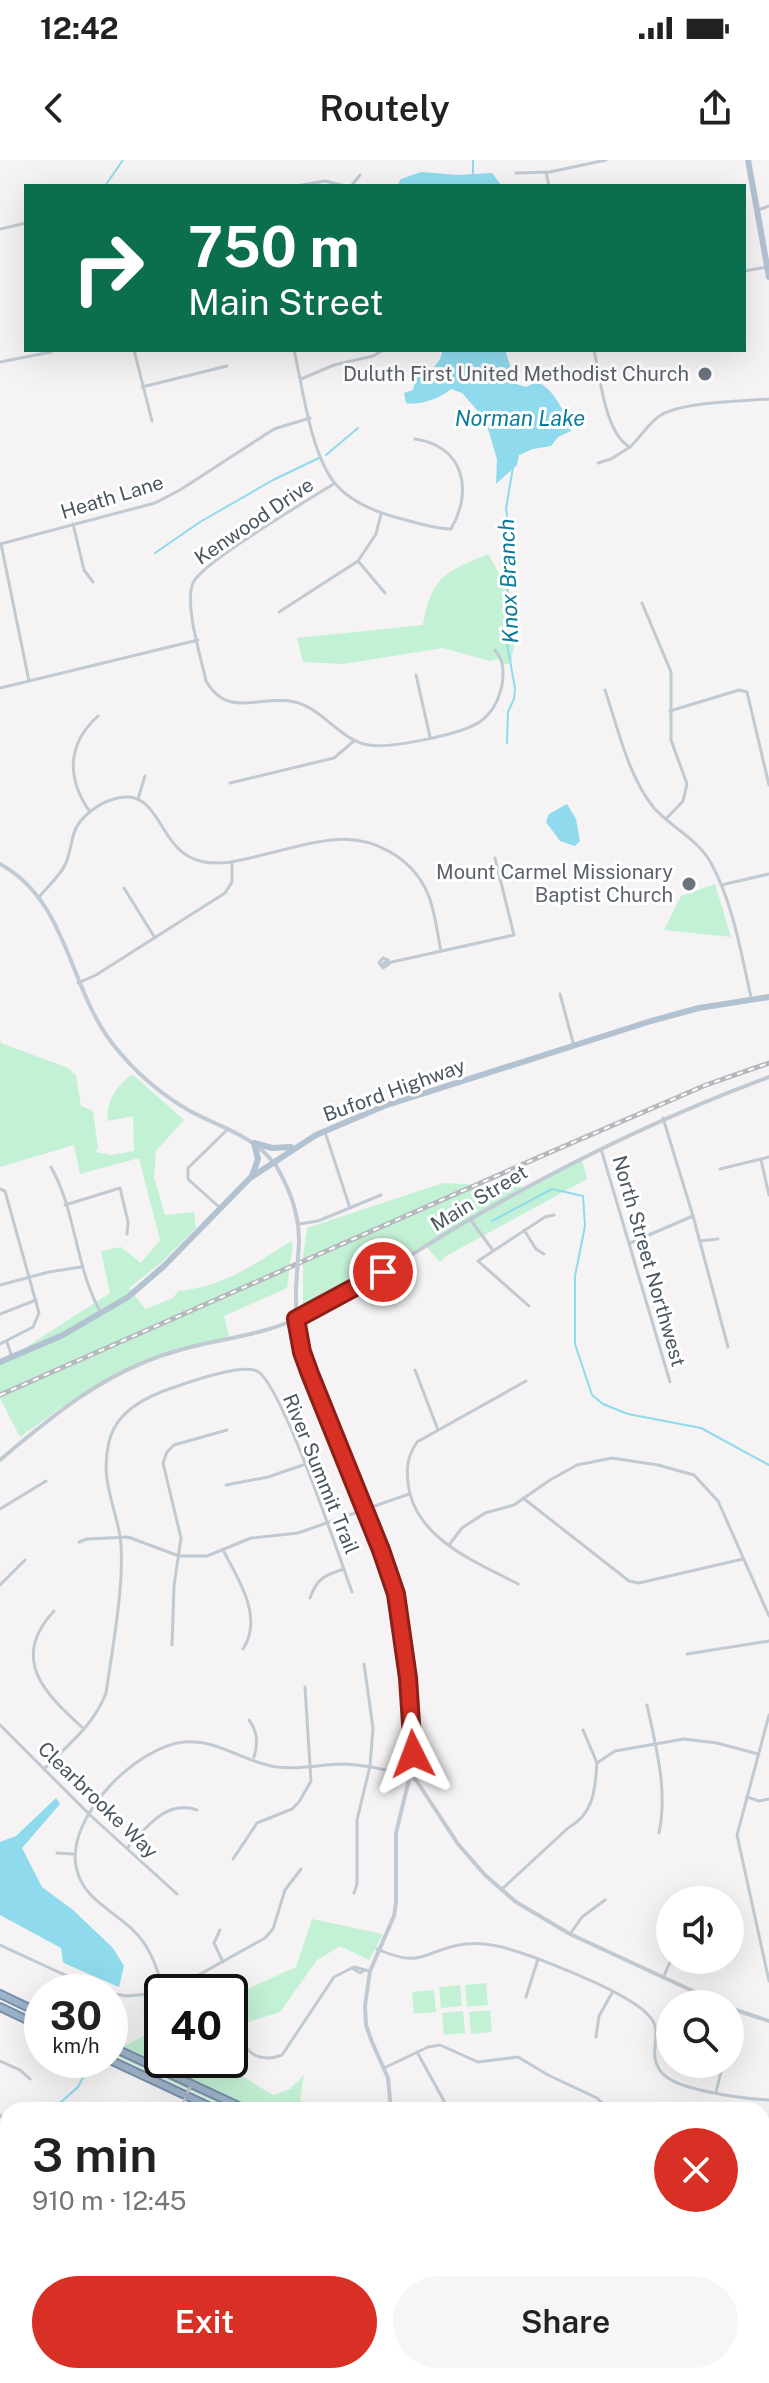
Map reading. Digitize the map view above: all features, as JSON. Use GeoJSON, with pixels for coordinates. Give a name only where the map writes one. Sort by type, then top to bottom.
{"type":"FeatureCollection","features":[{"type":"Feature","properties":{"kind":"highway"},"geometry":{"type":"LineString","coordinates":[[0,1994],[24,2005]]}},
{"type":"Feature","properties":{"kind":"highway"},"geometry":{"type":"LineString","coordinates":[[0,2007],[24,2018]]}},
{"type":"Feature","properties":{"kind":"highway"},"geometry":{"type":"LineString","coordinates":[[128,2055],[229,2102]]}},
{"type":"Feature","properties":{"kind":"highway"},"geometry":{"type":"LineString","coordinates":[[128,2069],[199,2102]]}},
{"type":"Feature","properties":{"kind":"main road"},"geometry":{"type":"LineString","coordinates":[[748,160],[769,277]]}},
{"type":"Feature","properties":{"kind":"main road"},"geometry":{"type":"LineString","coordinates":[[0,864],[40,896],[54,919],[78,983],[100,1026],[129,1063],[187,1109],[254,1143],[281,1149],[298,1146]]}},
{"type":"Feature","properties":{"kind":"main road","name":"Buford Highway"},"geometry":{"type":"LineString","coordinates":[[0,1362],[102,1314],[128,1297],[164,1266],[252,1176],[324,1131],[384,1106],[699,1008],[769,997]]}},
{"type":"Feature","properties":{"kind":"main road"},"geometry":{"type":"LineString","coordinates":[[254,1143],[273,1162]]}},
{"type":"Feature","properties":{"kind":"main road"},"geometry":{"type":"LineString","coordinates":[[252,1176],[258,1159],[254,1143]]}},
{"type":"Feature","properties":{"kind":"street"},"geometry":{"type":"LineString","coordinates":[[516,173],[546,172],[606,160]]}},
{"type":"Feature","properties":{"kind":"street"},"geometry":{"type":"LineString","coordinates":[[546,172],[549,184]]}},
{"type":"Feature","properties":{"kind":"street"},"geometry":{"type":"LineString","coordinates":[[353,184],[360,175]]}},
{"type":"Feature","properties":{"kind":"street"},"geometry":{"type":"LineString","coordinates":[[308,184],[325,181],[337,184]]}},
{"type":"Feature","properties":{"kind":"street"},"geometry":{"type":"LineString","coordinates":[[758,210],[769,206]]}},
{"type":"Feature","properties":{"kind":"street"},"geometry":{"type":"LineString","coordinates":[[0,229],[24,223]]}},
{"type":"Feature","properties":{"kind":"street"},"geometry":{"type":"LineString","coordinates":[[746,271],[767,267]]}},
{"type":"Feature","properties":{"kind":"street"},"geometry":{"type":"LineString","coordinates":[[0,362],[51,352]]}},
{"type":"Feature","properties":{"kind":"street"},"geometry":{"type":"LineString","coordinates":[[134,352],[152,421]]}},
{"type":"Feature","properties":{"kind":"street"},"geometry":{"type":"LineString","coordinates":[[294,352],[324,466],[335,483],[354,500],[381,514],[451,529],[461,498],[462,477],[452,456],[444,448],[415,439]]}},
{"type":"Feature","properties":{"kind":"street"},"geometry":{"type":"LineString","coordinates":[[300,379],[380,352]]}},
{"type":"Feature","properties":{"kind":"street"},"geometry":{"type":"LineString","coordinates":[[594,352],[611,425],[621,442],[630,447]]}},
{"type":"Feature","properties":{"kind":"street"},"geometry":{"type":"LineString","coordinates":[[142,387],[227,366]]}},
{"type":"Feature","properties":{"kind":"street"},"geometry":{"type":"LineString","coordinates":[[598,463],[630,447],[653,421],[668,412],[769,399]]}},
{"type":"Feature","properties":{"kind":"street","name":"Heath Lane"},"geometry":{"type":"LineString","coordinates":[[0,544],[155,503],[274,429],[310,418]]}},
{"type":"Feature","properties":{"kind":"street","name":"Kenwood Drive"},"geometry":{"type":"LineString","coordinates":[[335,483],[200,573],[193,584],[190,600],[206,681],[218,697],[232,704],[283,700],[298,703],[310,708],[354,741]]}},
{"type":"Feature","properties":{"kind":"street"},"geometry":{"type":"LineString","coordinates":[[279,612],[358,561],[376,534],[381,514]]}},
{"type":"Feature","properties":{"kind":"street"},"geometry":{"type":"LineString","coordinates":[[73,524],[84,570],[93,582]]}},
{"type":"Feature","properties":{"kind":"street"},"geometry":{"type":"LineString","coordinates":[[0,544],[29,681]]}},
{"type":"Feature","properties":{"kind":"street"},"geometry":{"type":"LineString","coordinates":[[358,561],[385,593]]}},
{"type":"Feature","properties":{"kind":"street"},"geometry":{"type":"LineString","coordinates":[[642,603],[671,672],[673,747],[687,791],[683,801],[666,819]]}},
{"type":"Feature","properties":{"kind":"street"},"geometry":{"type":"LineString","coordinates":[[0,688],[198,640]]}},
{"type":"Feature","properties":{"kind":"street"},"geometry":{"type":"LineString","coordinates":[[230,783],[334,758],[354,741],[372,746],[391,746],[466,729],[488,715],[498,700],[503,664],[495,650]]}},
{"type":"Feature","properties":{"kind":"street"},"geometry":{"type":"LineString","coordinates":[[416,675],[430,737]]}},
{"type":"Feature","properties":{"kind":"street"},"geometry":{"type":"LineString","coordinates":[[605,690],[642,789],[666,819],[699,847],[721,885],[751,999]]}},
{"type":"Feature","properties":{"kind":"street"},"geometry":{"type":"LineString","coordinates":[[670,711],[744,690],[749,696],[769,785]]}},
{"type":"Feature","properties":{"kind":"street"},"geometry":{"type":"LineString","coordinates":[[90,812],[77,793],[72,765],[75,752],[90,724],[98,716]]}},
{"type":"Feature","properties":{"kind":"street"},"geometry":{"type":"LineString","coordinates":[[138,799],[145,776]]}},
{"type":"Feature","properties":{"kind":"street"},"geometry":{"type":"LineString","coordinates":[[40,896],[66,862],[74,830],[90,812],[117,798],[138,799],[156,812],[166,836],[181,853],[203,862],[232,862],[333,839],[356,840],[384,848],[402,859],[418,876],[428,894],[441,951]]}},
{"type":"Feature","properties":{"kind":"street"},"geometry":{"type":"LineString","coordinates":[[383,964],[514,935],[495,858]]}},
{"type":"Feature","properties":{"kind":"street"},"geometry":{"type":"LineString","coordinates":[[78,983],[96,975],[225,893],[232,882],[232,862]]}},
{"type":"Feature","properties":{"kind":"street"},"geometry":{"type":"LineString","coordinates":[[721,885],[769,874]]}},
{"type":"Feature","properties":{"kind":"street"},"geometry":{"type":"LineString","coordinates":[[124,888],[155,938]]}},
{"type":"Feature","properties":{"kind":"street"},"geometry":{"type":"LineString","coordinates":[[560,994],[574,1046]]}},
{"type":"Feature","properties":{"kind":"street","name":"Main Street"},"geometry":{"type":"LineString","coordinates":[[0,1460],[56,1413],[128,1369],[173,1352],[260,1332],[296,1319],[400,1263],[470,1219],[601,1149],[663,1118],[769,1077]]}},
{"type":"Feature","properties":{"kind":"street"},"geometry":{"type":"LineString","coordinates":[[663,1118],[728,1347]]}},
{"type":"Feature","properties":{"kind":"street"},"geometry":{"type":"LineString","coordinates":[[220,1208],[188,1179],[188,1168],[228,1129]]}},
{"type":"Feature","properties":{"kind":"street"},"geometry":{"type":"LineString","coordinates":[[324,1131],[350,1208]]}},
{"type":"Feature","properties":{"kind":"street","name":"North Street Northwest"},"geometry":{"type":"LineString","coordinates":[[601,1149],[670,1382]]}},
{"type":"Feature","properties":{"kind":"street"},"geometry":{"type":"LineString","coordinates":[[720,1169],[769,1157]]}},
{"type":"Feature","properties":{"kind":"street"},"geometry":{"type":"LineString","coordinates":[[761,1160],[769,1195]]}},
{"type":"Feature","properties":{"kind":"street"},"geometry":{"type":"LineString","coordinates":[[273,1162],[293,1198],[299,1224],[296,1319],[302,1352],[381,1550],[400,1613],[413,1754],[396,1833],[394,1916],[368,1971],[365,2006],[366,2025],[384,2068],[390,2102]]}},
{"type":"Feature","properties":{"kind":"street"},"geometry":{"type":"LineString","coordinates":[[51,1167],[65,1205],[81,1267],[102,1314]]}},
{"type":"Feature","properties":{"kind":"street"},"geometry":{"type":"LineString","coordinates":[[65,1205],[120,1188],[128,1222],[127,1234]]}},
{"type":"Feature","properties":{"kind":"street"},"geometry":{"type":"LineString","coordinates":[[0,1189],[5,1191],[39,1313],[37,1323],[0,1344]]}},
{"type":"Feature","properties":{"kind":"street"},"geometry":{"type":"LineString","coordinates":[[299,1224],[318,1221],[381,1195]]}},
{"type":"Feature","properties":{"kind":"street"},"geometry":{"type":"LineString","coordinates":[[529,1306],[478,1261],[545,1217],[554,1215]]}},
{"type":"Feature","properties":{"kind":"street"},"geometry":{"type":"LineString","coordinates":[[630,1243],[693,1216]]}},
{"type":"Feature","properties":{"kind":"street"},"geometry":{"type":"LineString","coordinates":[[470,1219],[492,1250]]}},
{"type":"Feature","properties":{"kind":"street"},"geometry":{"type":"LineString","coordinates":[[524,1230],[536,1249],[544,1254]]}},
{"type":"Feature","properties":{"kind":"street"},"geometry":{"type":"LineString","coordinates":[[700,1241],[718,1239]]}},
{"type":"Feature","properties":{"kind":"street"},"geometry":{"type":"LineString","coordinates":[[0,1285],[81,1267]]}},
{"type":"Feature","properties":{"kind":"street"},"geometry":{"type":"LineString","coordinates":[[0,1314],[36,1300]]}},
{"type":"Feature","properties":{"kind":"street"},"geometry":{"type":"LineString","coordinates":[[7,1341],[12,1357]]}},
{"type":"Feature","properties":{"kind":"street","name":"River Summit Trail"},"geometry":{"type":"LineString","coordinates":[[44,1769],[99,1711],[106,1693],[121,1569],[120,1537],[108,1497],[105,1468],[109,1442],[114,1424],[120,1416],[162,1391],[248,1368],[266,1377],[306,1464],[352,1592]]}},
{"type":"Feature","properties":{"kind":"street"},"geometry":{"type":"LineString","coordinates":[[415,1370],[438,1430]]}},
{"type":"Feature","properties":{"kind":"street"},"geometry":{"type":"LineString","coordinates":[[518,1584],[449,1545],[425,1527],[409,1494],[408,1456],[417,1442],[526,1381]]}},
{"type":"Feature","properties":{"kind":"street"},"geometry":{"type":"LineString","coordinates":[[172,1645],[174,1586],[181,1538],[164,1473],[165,1457],[174,1445],[227,1430]]}},
{"type":"Feature","properties":{"kind":"street"},"geometry":{"type":"LineString","coordinates":[[449,1545],[462,1528],[485,1513],[514,1505],[577,1465],[612,1458],[678,1470],[694,1475],[718,1501],[769,1616]]}},
{"type":"Feature","properties":{"kind":"street"},"geometry":{"type":"LineString","coordinates":[[226,1485],[268,1477],[306,1464]]}},
{"type":"Feature","properties":{"kind":"street"},"geometry":{"type":"LineString","coordinates":[[0,1509],[46,1481]]}},
{"type":"Feature","properties":{"kind":"street"},"geometry":{"type":"LineString","coordinates":[[79,1542],[128,1537],[179,1556],[207,1556],[251,1538],[298,1533],[409,1494]]}},
{"type":"Feature","properties":{"kind":"street"},"geometry":{"type":"LineString","coordinates":[[523,1498],[629,1581],[639,1583],[744,1559]]}},
{"type":"Feature","properties":{"kind":"street"},"geometry":{"type":"LineString","coordinates":[[223,1550],[249,1607],[251,1636],[243,1649]]}},
{"type":"Feature","properties":{"kind":"street"},"geometry":{"type":"LineString","coordinates":[[0,1585],[25,1560]]}},
{"type":"Feature","properties":{"kind":"street"},"geometry":{"type":"LineString","coordinates":[[310,1598],[315,1582],[324,1575],[344,1569]]}},
{"type":"Feature","properties":{"kind":"street"},"geometry":{"type":"LineString","coordinates":[[54,1611],[42,1624],[33,1643],[31,1655],[34,1667],[47,1692],[84,1729]]}},
{"type":"Feature","properties":{"kind":"street"},"geometry":{"type":"LineString","coordinates":[[687,1654],[769,1641]]}},
{"type":"Feature","properties":{"kind":"street"},"geometry":{"type":"LineString","coordinates":[[354,1893],[357,1884],[357,1820],[370,1766],[373,1712],[364,1664]]}},
{"type":"Feature","properties":{"kind":"street"},"geometry":{"type":"LineString","coordinates":[[233,1859],[257,1823],[292,1809],[311,1781],[305,1687]]}},
{"type":"Feature","properties":{"kind":"street"},"geometry":{"type":"LineString","coordinates":[[647,1705],[663,1806],[659,1833]]}},
{"type":"Feature","properties":{"kind":"street"},"geometry":{"type":"LineString","coordinates":[[769,1715],[737,1835],[738,1851],[769,1981]]}},
{"type":"Feature","properties":{"kind":"street"},"geometry":{"type":"LineString","coordinates":[[249,1720],[256,1728],[253,1759]]}},
{"type":"Feature","properties":{"kind":"street","name":"Clearbrooke Way"},"geometry":{"type":"LineString","coordinates":[[0,1725],[90,1815],[177,1894]]}},
{"type":"Feature","properties":{"kind":"street"},"geometry":{"type":"LineString","coordinates":[[501,1890],[590,1808],[597,1763],[583,1730]]}},
{"type":"Feature","properties":{"kind":"street"},"geometry":{"type":"LineString","coordinates":[[597,1763],[615,1751],[684,1739],[758,1754]]}},
{"type":"Feature","properties":{"kind":"street"},"geometry":{"type":"LineString","coordinates":[[159,1974],[146,1946],[130,1927],[89,1894],[76,1869],[75,1855],[79,1834],[90,1815],[129,1766],[159,1748],[184,1742],[207,1744],[274,1767],[370,1766],[410,1776],[416,1780],[458,1844],[501,1890],[542,1919],[570,1934],[690,1990]]}},
{"type":"Feature","properties":{"kind":"street"},"geometry":{"type":"LineString","coordinates":[[747,1797],[759,1801],[769,1799]]}},
{"type":"Feature","properties":{"kind":"street"},"geometry":{"type":"LineString","coordinates":[[127,1848],[161,1813],[177,1807],[197,1810]]}},
{"type":"Feature","properties":{"kind":"street"},"geometry":{"type":"LineString","coordinates":[[57,1853],[75,1855]]}},
{"type":"Feature","properties":{"kind":"street"},"geometry":{"type":"LineString","coordinates":[[200,1974],[256,1946],[270,1933],[285,1890],[301,1869]]}},
{"type":"Feature","properties":{"kind":"street"},"geometry":{"type":"LineString","coordinates":[[570,1934],[582,1917],[605,1900]]}},
{"type":"Feature","properties":{"kind":"street"},"geometry":{"type":"LineString","coordinates":[[220,1930],[214,1943],[223,1962]]}},
{"type":"Feature","properties":{"kind":"street"},"geometry":{"type":"LineString","coordinates":[[377,1949],[406,1960],[419,1959],[454,1946],[486,1944],[538,1959],[642,2009],[652,2019],[656,2029],[655,2055],[661,2073],[682,2085],[748,2099],[769,2100]]}},
{"type":"Feature","properties":{"kind":"street"},"geometry":{"type":"LineString","coordinates":[[0,1945],[63,1974]]}},
{"type":"Feature","properties":{"kind":"street"},"geometry":{"type":"LineString","coordinates":[[526,1997],[538,1959]]}},
{"type":"Feature","properties":{"kind":"street"},"geometry":{"type":"LineString","coordinates":[[248,2051],[267,2059],[282,2055],[334,1977],[352,1968],[368,1971]]}},
{"type":"Feature","properties":{"kind":"street"},"geometry":{"type":"LineString","coordinates":[[663,1978],[665,1974]]}},
{"type":"Feature","properties":{"kind":"street"},"geometry":{"type":"LineString","coordinates":[[596,2037],[599,2016],[612,1993]]}},
{"type":"Feature","properties":{"kind":"street"},"geometry":{"type":"LineString","coordinates":[[744,2013],[769,2021]]}},
{"type":"Feature","properties":{"kind":"street"},"geometry":{"type":"LineString","coordinates":[[384,2068],[440,2045],[478,2062],[518,2057],[601,2102]]}},
{"type":"Feature","properties":{"kind":"street"},"geometry":{"type":"LineString","coordinates":[[417,2052],[445,2102]]}},
{"type":"Feature","properties":{"kind":"street"},"geometry":{"type":"LineString","coordinates":[[0,2061],[20,2070],[30,2079]]}},
{"type":"Feature","properties":{"kind":"street"},"geometry":{"type":"LineString","coordinates":[[716,2092],[720,2078]]}},
{"type":"Feature","properties":{"kind":"street"},"geometry":{"type":"LineString","coordinates":[[183,2102],[191,2085]]}},
{"type":"Feature","properties":{"kind":"green space"},"geometry":{"type":"Polygon","coordinates":[[[488,554],[520,611],[511,663],[503,664],[502,658],[490,661],[443,648],[343,664],[303,662],[297,638],[423,625],[430,596],[442,578],[488,554]]]}},
{"type":"Feature","properties":{"kind":"green space"},"geometry":{"type":"Polygon","coordinates":[[[715,884],[731,937],[664,930],[681,896],[715,884]]]}},
{"type":"Feature","properties":{"kind":"green space"},"geometry":{"type":"Polygon","coordinates":[[[0,1039],[1,1043],[68,1068],[76,1075],[81,1106],[93,1111],[98,1148],[95,1152],[111,1155],[134,1151],[133,1116],[108,1121],[114,1094],[132,1074],[184,1120],[156,1151],[154,1177],[165,1215],[194,1212],[196,1228],[162,1262],[129,1288],[145,1309],[173,1298],[178,1291],[223,1280],[291,1241],[293,1244],[287,1288],[224,1316],[229,1336],[142,1361],[59,1409],[20,1437],[0,1398],[0,1364],[110,1293],[101,1251],[121,1247],[141,1263],[160,1240],[139,1158],[80,1174],[74,1145],[0,1167],[0,1039]]]}},
{"type":"Feature","properties":{"kind":"green space"},"geometry":{"type":"Polygon","coordinates":[[[582,1160],[587,1179],[440,1262],[425,1245],[303,1309],[303,1256],[307,1228],[443,1183],[525,1187],[582,1160]]]}},
{"type":"Feature","properties":{"kind":"green space"},"geometry":{"type":"Polygon","coordinates":[[[312,1919],[383,1934],[369,1960],[340,1946],[317,1960],[280,2012],[248,2022],[248,1989],[296,1967],[312,1919]]]}},
{"type":"Feature","properties":{"kind":"green space"},"geometry":{"type":"Polygon","coordinates":[[[486,1983],[488,2005],[467,2007],[465,1985],[486,1983]]]}},
{"type":"Feature","properties":{"kind":"green space"},"geometry":{"type":"Polygon","coordinates":[[[460,1985],[462,2006],[441,2008],[439,1987],[460,1985]]]}},
{"type":"Feature","properties":{"kind":"green space"},"geometry":{"type":"Polygon","coordinates":[[[434,1990],[436,2012],[414,2014],[412,1992],[434,1990]]]}},
{"type":"Feature","properties":{"kind":"green space"},"geometry":{"type":"Polygon","coordinates":[[[490,2010],[492,2032],[471,2034],[469,2012],[490,2010]]]}},
{"type":"Feature","properties":{"kind":"green space"},"geometry":{"type":"Polygon","coordinates":[[[463,2011],[465,2033],[444,2035],[442,2013],[463,2011]]]}},
{"type":"Feature","properties":{"kind":"green space"},"geometry":{"type":"Polygon","coordinates":[[[144,2036],[144,2069],[128,2061],[128,2044],[144,2036]]]}},
{"type":"Feature","properties":{"kind":"green space"},"geometry":{"type":"Polygon","coordinates":[[[304,2075],[302,2102],[215,2102],[164,2078],[245,2078],[274,2095],[290,2089],[304,2075]]]}},
{"type":"Feature","properties":{"kind":"water"},"geometry":{"type":"Polygon","coordinates":[[[421,172],[458,175],[492,173],[500,184],[398,184],[401,179],[421,172]]]}},
{"type":"Feature","properties":{"kind":"water","name":"Norman Lake"},"geometry":{"type":"Polygon","coordinates":[[[442,352],[506,352],[516,384],[526,387],[537,382],[549,390],[563,410],[571,431],[558,437],[551,446],[519,455],[517,465],[496,484],[497,459],[485,419],[462,393],[451,389],[430,400],[406,403],[404,393],[413,390],[416,378],[429,371],[442,352]]]}},
{"type":"Feature","properties":{"kind":"water"},"geometry":{"type":"Polygon","coordinates":[[[567,804],[576,819],[580,841],[575,846],[560,841],[546,822],[549,814],[567,804]]]}},
{"type":"Feature","properties":{"kind":"water"},"geometry":{"type":"Polygon","coordinates":[[[56,1798],[60,1804],[22,1848],[42,1887],[73,1910],[113,1948],[124,1966],[122,1974],[89,1974],[66,1964],[61,1948],[0,1915],[0,1842],[16,1836],[56,1798]]]}},
{"type":"Feature","properties":{"kind":"waterway"},"geometry":{"type":"LineString","coordinates":[[106,184],[123,160]]}},
{"type":"Feature","properties":{"kind":"waterway","name":"Knox Branch"},"geometry":{"type":"LineString","coordinates":[[473,160],[473,174]]}},
{"type":"Feature","properties":{"kind":"waterway"},"geometry":{"type":"LineString","coordinates":[[326,455],[358,428]]}},
{"type":"Feature","properties":{"kind":"waterway"},"geometry":{"type":"LineString","coordinates":[[155,553],[200,522],[273,480],[319,458]]}},
{"type":"Feature","properties":{"kind":"waterway","name":"Knox Branch"},"geometry":{"type":"LineString","coordinates":[[507,743],[508,712],[515,688],[506,622],[510,534],[506,509],[513,467]]}},
{"type":"Feature","properties":{"kind":"waterway"},"geometry":{"type":"LineString","coordinates":[[492,1221],[552,1189],[583,1196],[585,1226],[575,1276],[575,1344],[592,1395],[603,1404],[628,1414],[701,1428],[769,1465]]}},
{"type":"Feature","properties":{"kind":"waterway"},"geometry":{"type":"LineString","coordinates":[[61,2102],[78,2087],[83,2078]]}},
{"type":"Feature","properties":{"kind":"railway"},"geometry":{"type":"LineString","coordinates":[[0,1395],[706,1085],[769,1063]]}},
{"type":"Feature","properties":{"kind":"place","name":"Duluth First United Methodist Church"},"geometry":{"type":"Point","coordinates":[705,374]}},
{"type":"Feature","properties":{"kind":"place","name":"Mount Carmel Missionary Baptist Church"},"geometry":{"type":"Point","coordinates":[689,884]}},
{"type":"Feature","properties":{"kind":"route"},"geometry":{"type":"LineString","coordinates":[[383,1272],[296,1319],[302,1352],[318,1396],[396,1594],[408,1678],[413,1754]]}}]}
